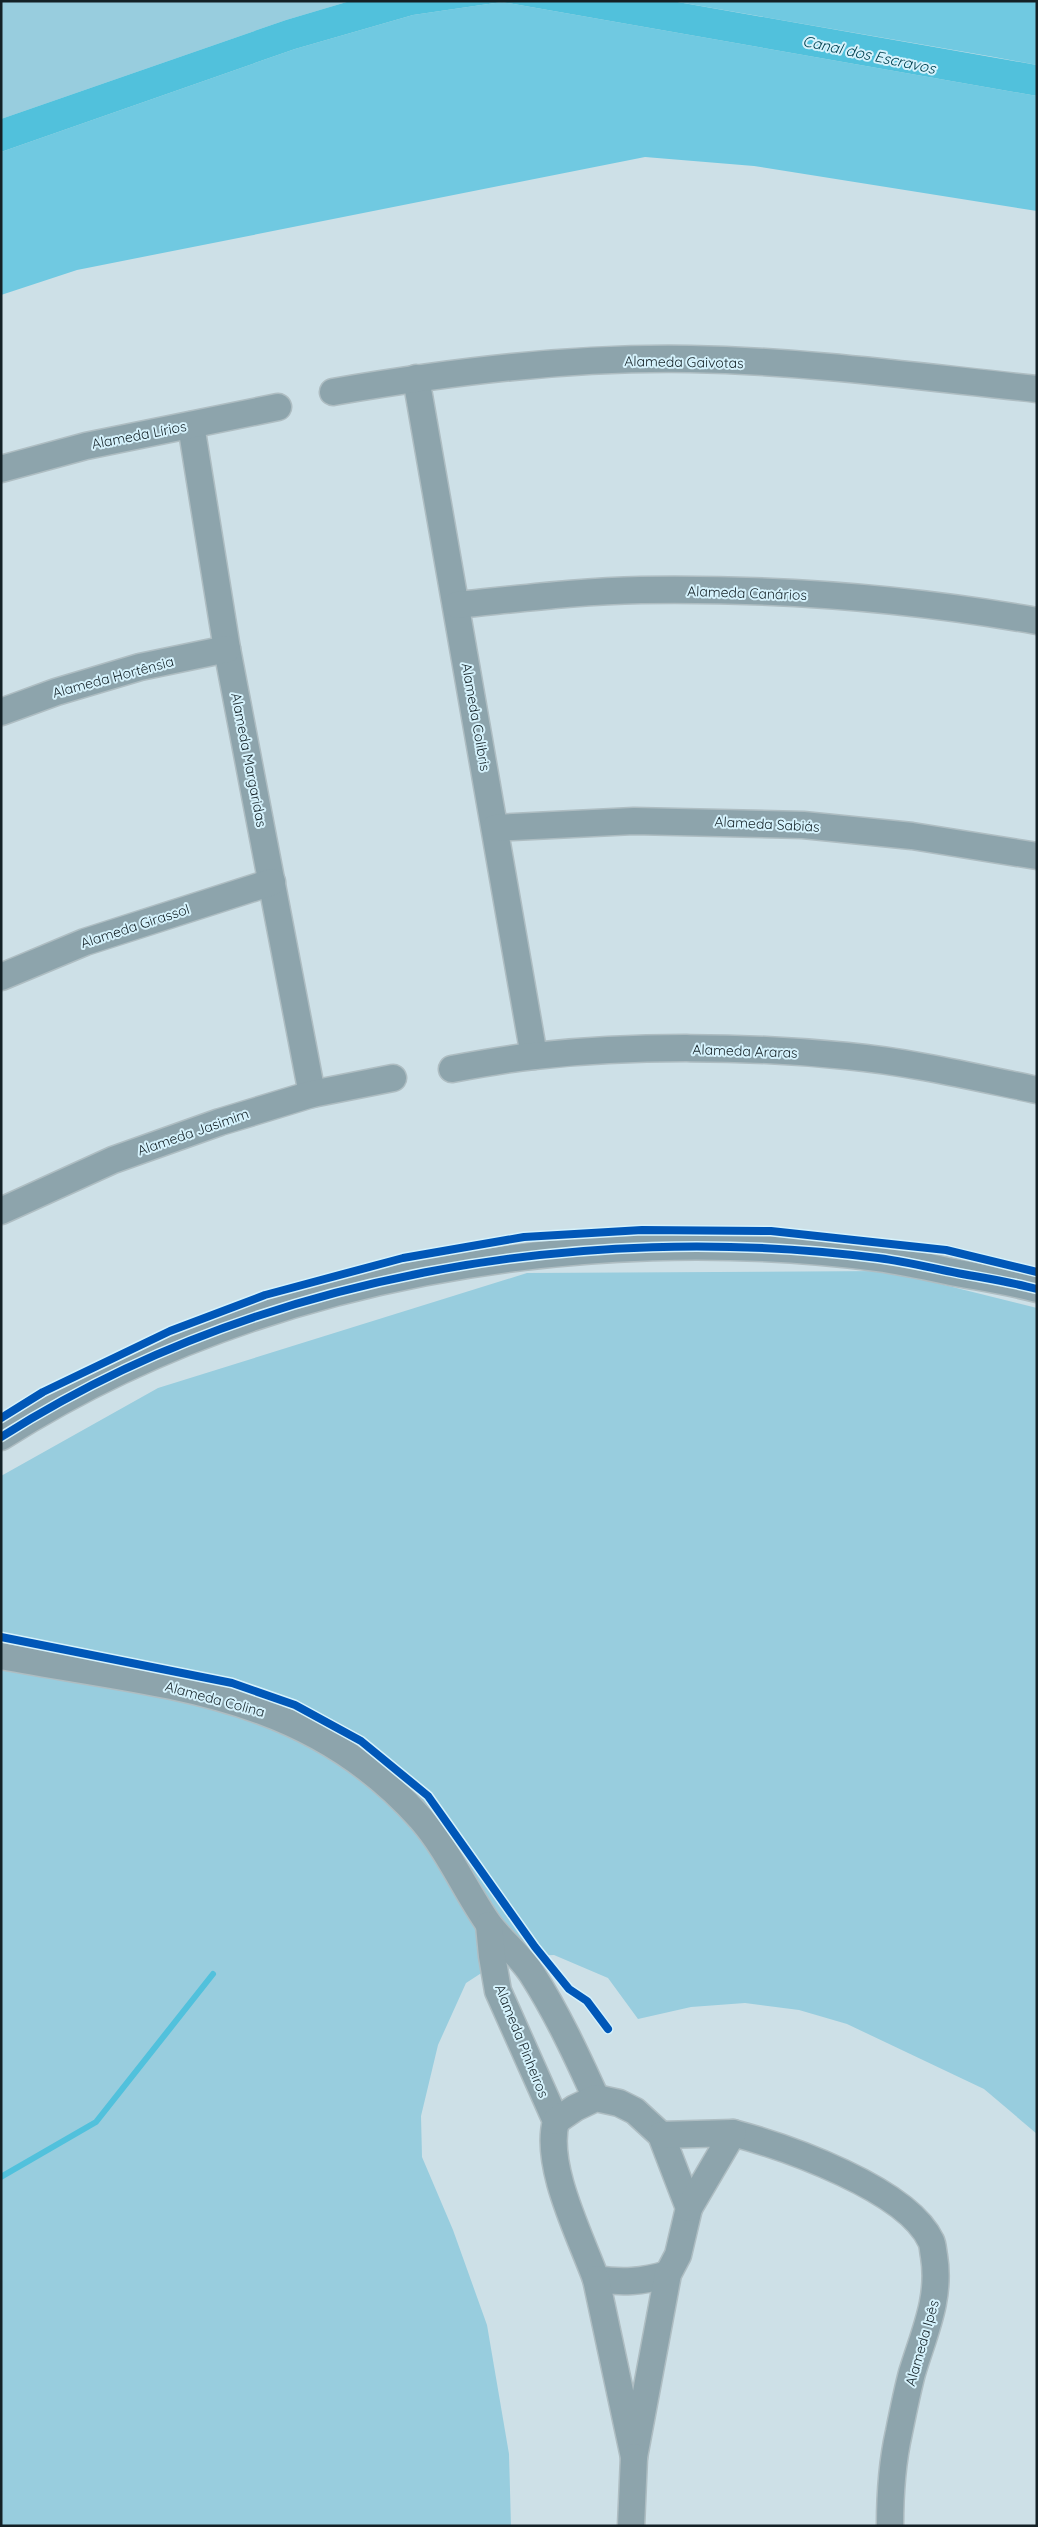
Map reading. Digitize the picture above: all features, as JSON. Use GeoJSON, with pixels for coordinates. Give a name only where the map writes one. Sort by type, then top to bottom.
{"type":"FeatureCollection","features":[{"type":"Feature","properties":{"kind":"street","name":"Alameda Gaivotas"},"geometry":{"type":"LineString","coordinates":[[333,392],[416,378],[590,362],[690,359],[884,373],[1037,389]]}},
{"type":"Feature","properties":{"kind":"street","name":"Alameda Colibris"},"geometry":{"type":"LineString","coordinates":[[416,378],[534,1056]]}},
{"type":"Feature","properties":{"kind":"street","name":"Alameda Lírios"},"geometry":{"type":"LineString","coordinates":[[1,469],[86,446],[278,407]]}},
{"type":"Feature","properties":{"kind":"street","name":"Alameda Margaridas"},"geometry":{"type":"LineString","coordinates":[[191,425],[227,649],[312,1094]]}},
{"type":"Feature","properties":{"kind":"street","name":"Alameda Canários"},"geometry":{"type":"LineString","coordinates":[[456,604],[579,593],[642,590],[768,593],[874,597],[1037,621]]}},
{"type":"Feature","properties":{"kind":"street","name":"Alameda Hortênsia"},"geometry":{"type":"LineString","coordinates":[[1,712],[56,692],[140,667],[227,649]]}},
{"type":"Feature","properties":{"kind":"street","name":"Alameda Sabiás"},"geometry":{"type":"LineString","coordinates":[[495,828],[634,821],[804,825],[912,836],[1037,856]]}},
{"type":"Feature","properties":{"kind":"street","name":"Alameda Girassol"},"geometry":{"type":"LineString","coordinates":[[1,977],[85,942],[272,882]]}},
{"type":"Feature","properties":{"kind":"street","name":"Alameda Araras"},"geometry":{"type":"LineString","coordinates":[[452,1068],[534,1056],[668,1049],[847,1056],[932,1067],[1037,1090]]}},
{"type":"Feature","properties":{"kind":"street","name":"Alameda Jasimim"},"geometry":{"type":"LineString","coordinates":[[1,1211],[113,1160],[220,1122],[312,1094],[393,1078]]}},
{"type":"Feature","properties":{"kind":"street"},"geometry":{"type":"LineString","coordinates":[[1,1437],[80,1392],[142,1363],[257,1318],[343,1291],[407,1276],[494,1260],[581,1251],[707,1246],[791,1250],[880,1258],[1037,1289]]}},
{"type":"Feature","properties":{"kind":"street","name":"Alameda Colina"},"geometry":{"type":"LineString","coordinates":[[1,1656],[205,1693],[248,1705],[321,1737],[385,1781],[423,1821],[489,1924]]}},
{"type":"Feature","properties":{"kind":"street"},"geometry":{"type":"LineString","coordinates":[[489,1924],[532,1974],[574,2051],[596,2098]]}},
{"type":"Feature","properties":{"kind":"street","name":"Alameda Pinheiros"},"geometry":{"type":"LineString","coordinates":[[489,1924],[498,1991],[556,2121]]}},
{"type":"Feature","properties":{"kind":"street"},"geometry":{"type":"LineString","coordinates":[[508,2013],[544,1996]]}},
{"type":"Feature","properties":{"kind":"street"},"geometry":{"type":"LineString","coordinates":[[634,2457],[596,2279],[554,2159],[552,2135],[556,2121],[575,2108],[596,2098],[619,2103],[636,2110],[661,2135],[690,2208]]}},
{"type":"Feature","properties":{"kind":"street"},"geometry":{"type":"LineString","coordinates":[[631,2526],[634,2457],[668,2274],[678,2255],[690,2208],[733,2133]]}},
{"type":"Feature","properties":{"kind":"street","name":"Alameda Ipês"},"geometry":{"type":"LineString","coordinates":[[661,2135],[733,2133],[771,2143],[823,2164],[886,2196],[913,2216],[932,2241],[936,2270],[935,2301],[912,2375],[898,2434],[890,2486],[890,2526]]}},
{"type":"Feature","properties":{"kind":"street"},"geometry":{"type":"LineString","coordinates":[[596,2279],[618,2283],[636,2282],[668,2274]]}},
{"type":"Feature","properties":{"kind":"shaded area"},"geometry":{"type":"Polygon","coordinates":[[[1,1],[350,1],[286,20],[1,119],[1,1]]]}},
{"type":"Feature","properties":{"kind":"shaded area"},"geometry":{"type":"Polygon","coordinates":[[[672,1],[1037,1],[1037,65],[994,57],[672,1]]]}},
{"type":"Feature","properties":{"kind":"shaded area"},"geometry":{"type":"Polygon","coordinates":[[[502,2],[1037,96],[1037,211],[754,166],[645,157],[77,270],[1,295],[1,152],[295,49],[413,15],[502,2]]]}},
{"type":"Feature","properties":{"kind":"shaded area"},"geometry":{"type":"Polygon","coordinates":[[[888,1271],[1037,1308],[1037,2134],[984,2089],[847,2024],[799,2010],[745,2003],[691,2007],[638,2019],[608,1978],[554,1955],[506,1957],[466,1983],[438,2045],[421,2116],[422,2157],[453,2230],[487,2325],[509,2454],[511,2526],[1,2526],[1,1476],[158,1388],[527,1273],[888,1271]]]}},
{"type":"Feature","properties":{"kind":"water","name":"Canal dos Escravos"},"geometry":{"type":"Polygon","coordinates":[[[350,1],[672,1],[1037,65],[1037,96],[502,2],[413,15],[295,49],[1,152],[1,119],[286,20],[350,1]]]}},
{"type":"Feature","properties":{"kind":"waterway"},"geometry":{"type":"LineString","coordinates":[[1,2177],[96,2122],[213,1974]]}},
{"type":"Feature","properties":{"kind":"cycle path"},"geometry":{"type":"LineString","coordinates":[[1,1418],[43,1392],[170,1331],[265,1295],[403,1258],[524,1237],[642,1230],[771,1231],[946,1250],[1037,1272]]}},
{"type":"Feature","properties":{"kind":"cycle path"},"geometry":{"type":"LineString","coordinates":[[1,1437],[100,1381],[204,1335],[313,1299],[424,1272],[538,1255],[652,1247],[766,1248],[887,1259],[1037,1289]]}},
{"type":"Feature","properties":{"kind":"cycle path"},"geometry":{"type":"LineString","coordinates":[[1,1637],[232,1683],[295,1705],[361,1741],[428,1796],[535,1947],[569,1989],[587,2001],[608,2029]]}}]}
